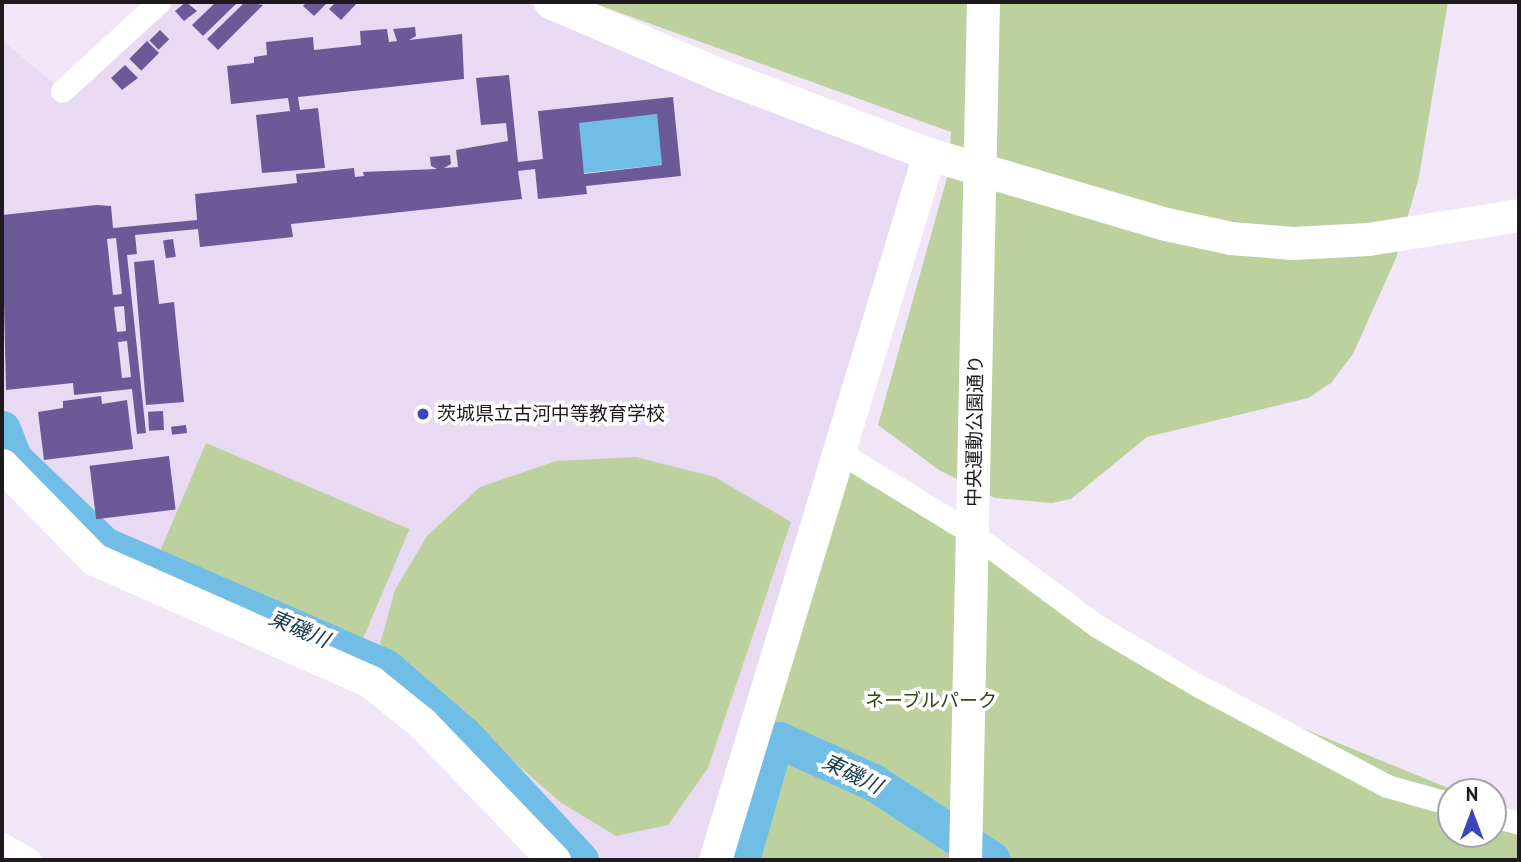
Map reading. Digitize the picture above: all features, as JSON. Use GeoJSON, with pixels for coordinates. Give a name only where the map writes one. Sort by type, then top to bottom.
{"type":"FeatureCollection","features":[{"type":"Feature","properties":{"kind":"street"},"geometry":{"type":"LineString","coordinates":[[62,91],[159,2]]}},
{"type":"Feature","properties":{"kind":"street"},"geometry":{"type":"LineString","coordinates":[[550,2],[720,75],[929,154],[1166,224],[1268,241],[1368,239],[1519,215]]}},
{"type":"Feature","properties":{"kind":"street","name":"中央運動公園通り"},"geometry":{"type":"LineString","coordinates":[[965,860],[983,2]]}},
{"type":"Feature","properties":{"kind":"street"},"geometry":{"type":"LineString","coordinates":[[715,860],[841,453],[929,154]]}},
{"type":"Feature","properties":{"kind":"street"},"geometry":{"type":"LineString","coordinates":[[841,453],[973,534],[1097,626],[1199,686],[1387,786],[1437,800]]}},
{"type":"Feature","properties":{"kind":"street"},"geometry":{"type":"LineString","coordinates":[[2,465],[93,559],[371,682],[421,722],[554,860]]}},
{"type":"Feature","properties":{"kind":"street"},"geometry":{"type":"LineString","coordinates":[[2,844],[30,860]]}},
{"type":"Feature","properties":{"kind":"shaded area","name":"茨城県立古河中等教育学校"},"geometry":{"type":"Polygon","coordinates":[[[172,2],[525,2],[624,48],[915,159],[709,860],[587,860],[513,785],[463,725],[388,663],[105,541],[18,456],[9,442],[2,385],[2,40],[71,98],[172,2]]]}},
{"type":"Feature","properties":{"kind":"green space"},"geometry":{"type":"Polygon","coordinates":[[[590,2],[1448,2],[1419,177],[1396,258],[1353,354],[1331,383],[1308,398],[1147,437],[1071,499],[1052,503],[995,498],[939,470],[878,425],[948,174],[951,132],[590,2]]]}},
{"type":"Feature","properties":{"kind":"green space"},"geometry":{"type":"Polygon","coordinates":[[[206,443],[409,529],[360,646],[156,560],[206,443]]]}},
{"type":"Feature","properties":{"kind":"green space","name":"ネーブルパーク"},"geometry":{"type":"Polygon","coordinates":[[[841,453],[1199,686],[1437,783],[1437,848],[1507,848],[1507,812],[1519,817],[1519,860],[715,860],[841,453]]]}},
{"type":"Feature","properties":{"kind":"green space"},"geometry":{"type":"Polygon","coordinates":[[[636,457],[715,477],[791,522],[708,768],[668,825],[616,836],[560,802],[380,644],[395,590],[427,536],[480,487],[556,461],[636,457]]]}},
{"type":"Feature","properties":{"kind":"water"},"geometry":{"type":"Polygon","coordinates":[[[657,114],[662,165],[584,173],[578,122],[657,114]]]}},
{"type":"Feature","properties":{"kind":"building"},"geometry":{"type":"Polygon","coordinates":[[[186,2],[197,11],[184,21],[175,11],[186,2]]]}},
{"type":"Feature","properties":{"kind":"building"},"geometry":{"type":"Polygon","coordinates":[[[216,2],[238,2],[203,36],[192,25],[216,2]]]}},
{"type":"Feature","properties":{"kind":"building"},"geometry":{"type":"Polygon","coordinates":[[[245,2],[263,5],[218,50],[207,39],[245,2]]]}},
{"type":"Feature","properties":{"kind":"building"},"geometry":{"type":"Polygon","coordinates":[[[307,2],[328,2],[314,16],[303,6],[307,2]]]}},
{"type":"Feature","properties":{"kind":"building"},"geometry":{"type":"Polygon","coordinates":[[[336,2],[358,2],[341,20],[329,9],[336,2]]]}},
{"type":"Feature","properties":{"kind":"building"},"geometry":{"type":"Polygon","coordinates":[[[415,27],[416,36],[409,40],[462,34],[464,79],[298,97],[300,110],[318,108],[325,168],[262,173],[256,115],[290,111],[288,98],[231,104],[227,66],[254,63],[254,57],[267,55],[266,42],[313,37],[314,50],[361,45],[360,31],[387,29],[389,42],[397,41],[393,29],[415,27]]]}},
{"type":"Feature","properties":{"kind":"building"},"geometry":{"type":"Polygon","coordinates":[[[160,30],[169,39],[159,50],[149,41],[160,30]]]}},
{"type":"Feature","properties":{"kind":"building"},"geometry":{"type":"Polygon","coordinates":[[[147,41],[159,53],[141,71],[129,59],[147,41]]]}},
{"type":"Feature","properties":{"kind":"building"},"geometry":{"type":"Polygon","coordinates":[[[125,65],[138,78],[122,90],[111,78],[125,65]]]}},
{"type":"Feature","properties":{"kind":"building"},"geometry":{"type":"Polygon","coordinates":[[[509,75],[518,162],[543,159],[538,111],[673,97],[681,176],[586,186],[587,194],[538,199],[535,169],[518,171],[522,199],[291,224],[293,237],[200,247],[198,229],[135,235],[137,254],[127,255],[146,433],[137,434],[132,389],[74,395],[73,383],[6,390],[2,215],[97,205],[111,206],[113,228],[197,220],[195,194],[297,183],[296,174],[354,168],[355,177],[364,176],[363,172],[437,169],[431,166],[430,157],[450,155],[451,164],[444,168],[458,167],[456,150],[508,141],[506,123],[481,125],[476,78],[509,75]],[[657,114],[579,123],[584,174],[662,165],[657,114]],[[116,238],[107,239],[113,295],[122,294],[116,238]],[[124,306],[114,307],[117,332],[126,331],[124,306]],[[127,341],[118,342],[122,378],[131,377],[127,341]]]}},
{"type":"Feature","properties":{"kind":"building"},"geometry":{"type":"Polygon","coordinates":[[[173,239],[176,257],[166,258],[163,241],[173,239]]]}},
{"type":"Feature","properties":{"kind":"building"},"geometry":{"type":"Polygon","coordinates":[[[154,260],[159,304],[174,302],[184,402],[146,405],[134,262],[154,260]]]}},
{"type":"Feature","properties":{"kind":"building"},"geometry":{"type":"Polygon","coordinates":[[[101,396],[102,404],[127,400],[133,449],[44,460],[38,412],[63,408],[63,401],[101,396]]]}},
{"type":"Feature","properties":{"kind":"building"},"geometry":{"type":"Polygon","coordinates":[[[163,411],[164,430],[149,431],[148,412],[163,411]]]}},
{"type":"Feature","properties":{"kind":"building"},"geometry":{"type":"Polygon","coordinates":[[[186,425],[187,433],[172,435],[171,427],[186,425]]]}},
{"type":"Feature","properties":{"kind":"building"},"geometry":{"type":"Polygon","coordinates":[[[169,456],[176,510],[96,519],[90,466],[169,456]]]}},
{"type":"Feature","properties":{"kind":"waterway","name":"東磯川"},"geometry":{"type":"LineString","coordinates":[[2,429],[13,458],[104,545],[385,667],[463,734],[580,860]]}},
{"type":"Feature","properties":{"kind":"waterway","name":"東磯川"},"geometry":{"type":"LineString","coordinates":[[741,860],[774,743],[779,740],[873,782],[992,860]]}},
{"type":"Feature","properties":{"kind":"place","name":"茨城県立古河中等教育学校"},"geometry":{"type":"Point","coordinates":[423,414]}}]}
